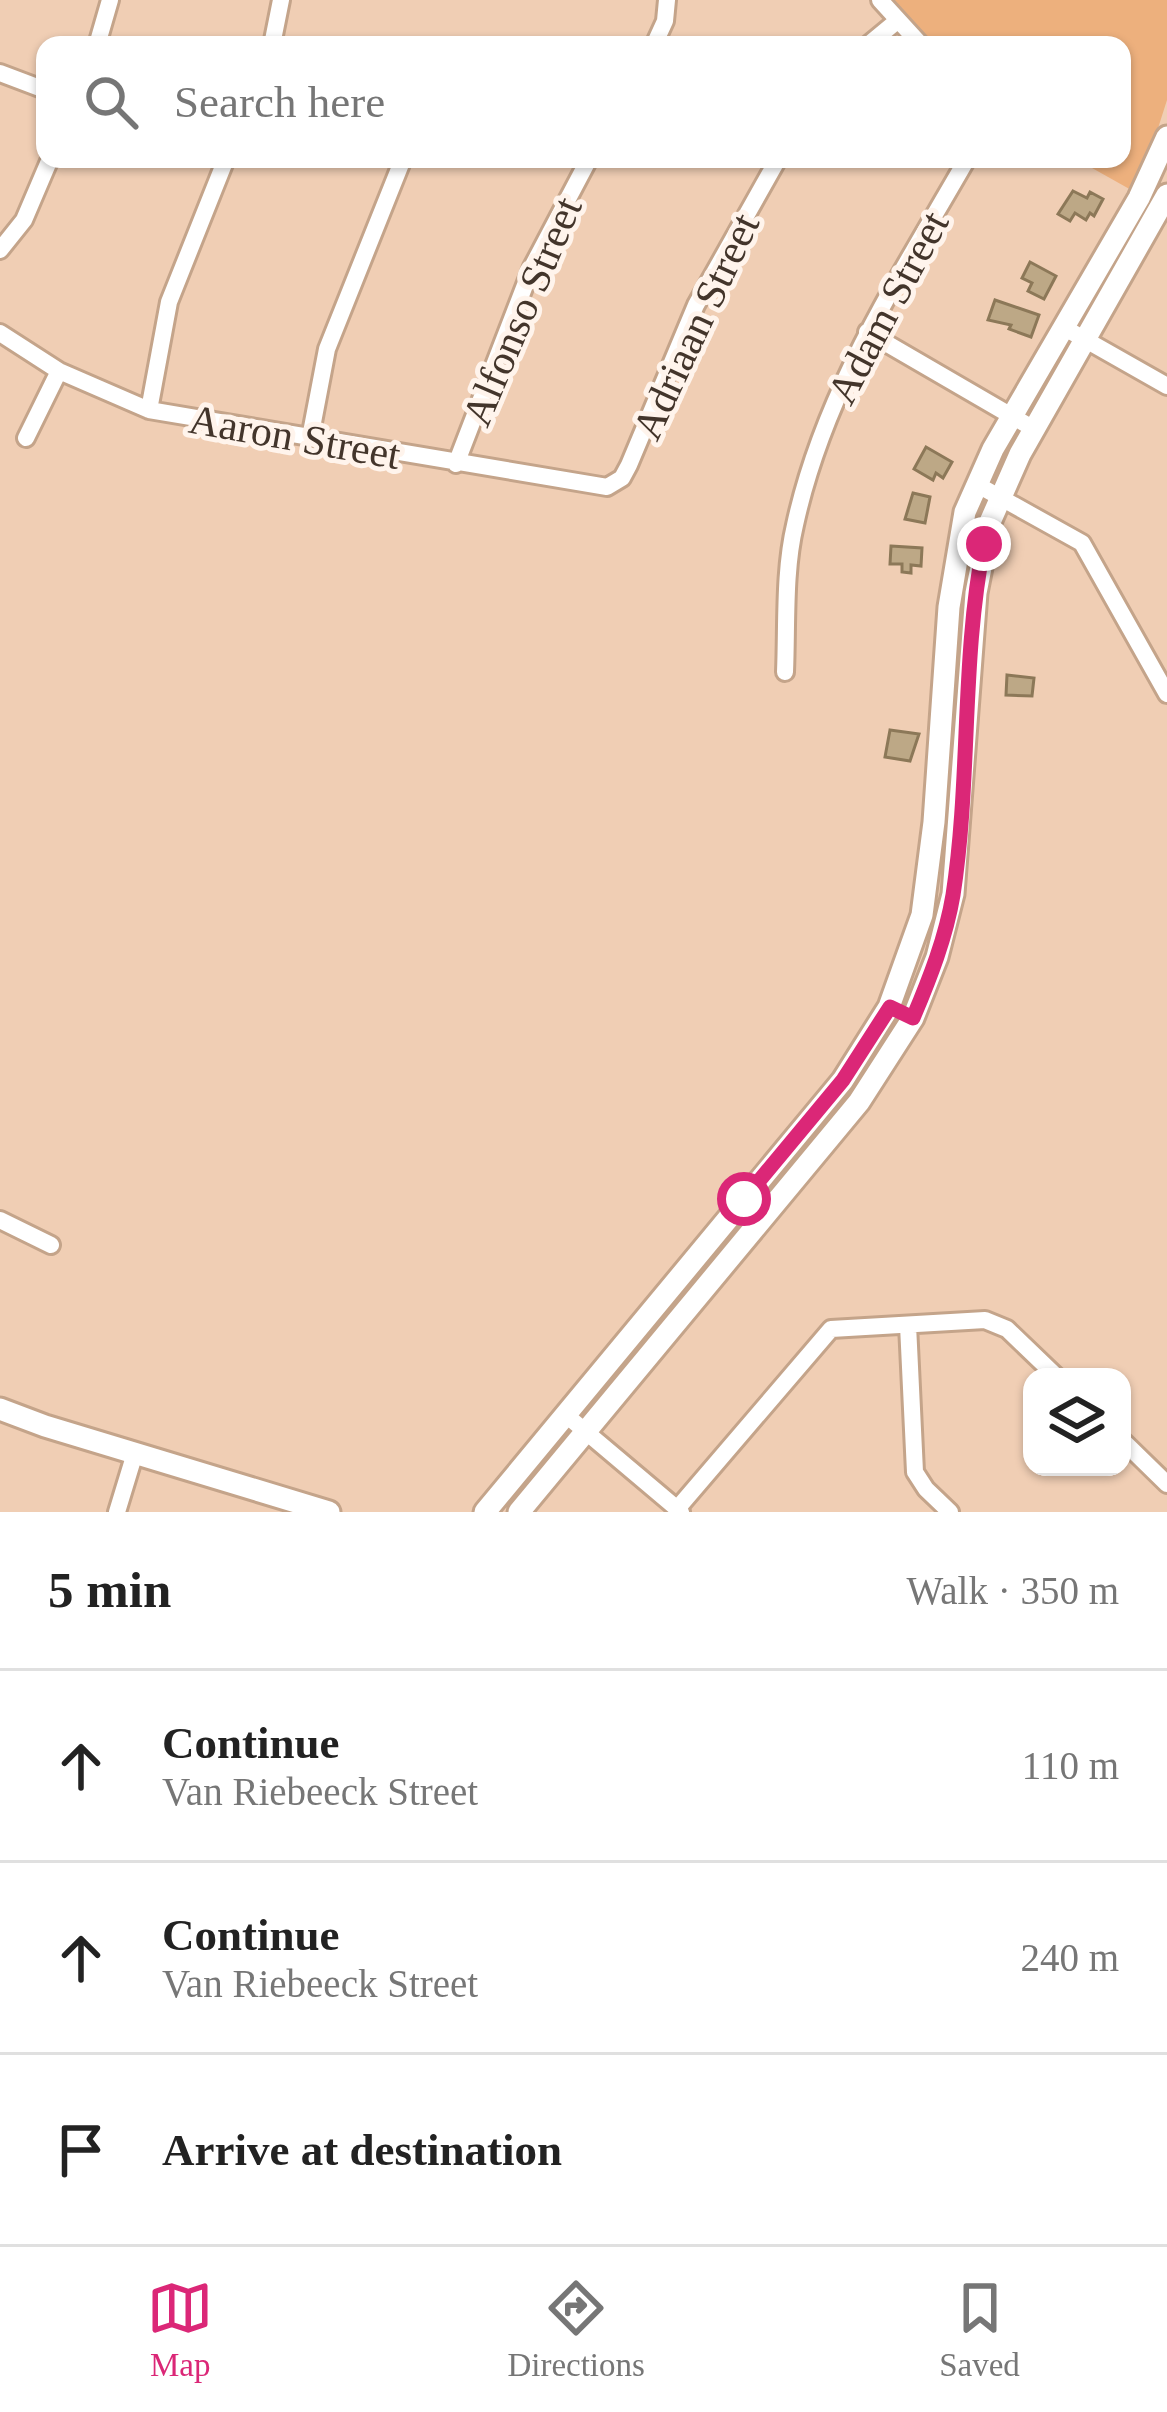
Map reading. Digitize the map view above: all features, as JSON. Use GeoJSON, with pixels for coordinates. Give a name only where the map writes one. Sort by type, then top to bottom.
{"type":"FeatureCollection","features":[{"type":"Feature","properties":{"kind":"street"},"geometry":{"type":"LineString","coordinates":[[100,36],[110,0]]}},
{"type":"Feature","properties":{"kind":"street"},"geometry":{"type":"LineString","coordinates":[[274,36],[280,0]]}},
{"type":"Feature","properties":{"kind":"street"},"geometry":{"type":"LineString","coordinates":[[658,36],[667,0]]}},
{"type":"Feature","properties":{"kind":"street"},"geometry":{"type":"LineString","coordinates":[[880,0],[912,36]]}},
{"type":"Feature","properties":{"kind":"street"},"geometry":{"type":"LineString","coordinates":[[879,36],[897,21]]}},
{"type":"Feature","properties":{"kind":"street"},"geometry":{"type":"LineString","coordinates":[[0,73],[36,87]]}},
{"type":"Feature","properties":{"kind":"street"},"geometry":{"type":"LineString","coordinates":[[485,1512],[843,1080],[890,1007],[914,944],[927,888],[952,589],[965,512],[1012,416],[1161,173],[1167,137]]}},
{"type":"Feature","properties":{"kind":"street"},"geometry":{"type":"LineString","coordinates":[[0,250],[25,220],[46,168]]}},
{"type":"Feature","properties":{"kind":"street"},"geometry":{"type":"LineString","coordinates":[[149,410],[169,302],[222,168]]}},
{"type":"Feature","properties":{"kind":"street"},"geometry":{"type":"LineString","coordinates":[[310,438],[327,349],[399,168]]}},
{"type":"Feature","properties":{"kind":"street","name":"Alfonso Street"},"geometry":{"type":"LineString","coordinates":[[456,464],[532,267],[584,168]]}},
{"type":"Feature","properties":{"kind":"street","name":"Adriaan Street"},"geometry":{"type":"LineString","coordinates":[[608,487],[626,472],[696,305],[773,168]]}},
{"type":"Feature","properties":{"kind":"street","name":"Adam Street"},"geometry":{"type":"LineString","coordinates":[[785,672],[795,522],[839,390],[962,168]]}},
{"type":"Feature","properties":{"kind":"street"},"geometry":{"type":"LineString","coordinates":[[519,1512],[859,1102],[913,1018],[937,957],[953,894],[979,568],[1000,497],[1167,195]]}},
{"type":"Feature","properties":{"kind":"street"},"geometry":{"type":"LineString","coordinates":[[1063,328],[1167,386]]}},
{"type":"Feature","properties":{"kind":"street"},"geometry":{"type":"LineString","coordinates":[[867,332],[1034,430]]}},
{"type":"Feature","properties":{"kind":"street","name":"Aaron Street"},"geometry":{"type":"LineString","coordinates":[[0,333],[59,371],[149,410],[608,487]]}},
{"type":"Feature","properties":{"kind":"street"},"geometry":{"type":"LineString","coordinates":[[26,438],[59,371]]}},
{"type":"Feature","properties":{"kind":"street"},"geometry":{"type":"LineString","coordinates":[[976,484],[1082,543],[1167,694]]}},
{"type":"Feature","properties":{"kind":"street"},"geometry":{"type":"LineString","coordinates":[[890,1007],[913,1018]]}},
{"type":"Feature","properties":{"kind":"street"},"geometry":{"type":"LineString","coordinates":[[0,1220],[51,1245]]}},
{"type":"Feature","properties":{"kind":"street"},"geometry":{"type":"LineString","coordinates":[[566,1414],[679,1510],[829,1330],[981,1320],[996,1323],[1047,1368]]}},
{"type":"Feature","properties":{"kind":"street"},"geometry":{"type":"LineString","coordinates":[[908,1325],[915,1472],[950,1512]]}},
{"type":"Feature","properties":{"kind":"street"},"geometry":{"type":"LineString","coordinates":[[0,1409],[297,1507],[329,1512]]}},
{"type":"Feature","properties":{"kind":"street"},"geometry":{"type":"LineString","coordinates":[[1131,1449],[1167,1484]]}},
{"type":"Feature","properties":{"kind":"street"},"geometry":{"type":"LineString","coordinates":[[117,1512],[135,1453]]}},
{"type":"Feature","properties":{"kind":"shaded area"},"geometry":{"type":"Polygon","coordinates":[[[893,0],[1167,0],[1167,100],[1133,191],[1092,168],[1131,168],[1131,36],[924,36],[893,0]]]}},
{"type":"Feature","properties":{"kind":"building"},"geometry":{"type":"Polygon","coordinates":[[[1073,191],[1103,199],[1094,216],[1090,213],[1086,220],[1075,213],[1070,221],[1058,214],[1073,191]]]}},
{"type":"Feature","properties":{"kind":"building"},"geometry":{"type":"Polygon","coordinates":[[[1030,262],[1056,276],[1044,299],[1028,291],[1032,283],[1022,278],[1030,262]]]}},
{"type":"Feature","properties":{"kind":"building"},"geometry":{"type":"Polygon","coordinates":[[[995,300],[1039,315],[1031,337],[1009,329],[1011,325],[988,320],[995,300]]]}},
{"type":"Feature","properties":{"kind":"building"},"geometry":{"type":"Polygon","coordinates":[[[926,447],[952,462],[943,478],[936,473],[933,480],[914,469],[926,447]]]}},
{"type":"Feature","properties":{"kind":"building"},"geometry":{"type":"Polygon","coordinates":[[[913,493],[930,497],[925,523],[905,519],[913,493]]]}},
{"type":"Feature","properties":{"kind":"building"},"geometry":{"type":"Polygon","coordinates":[[[891,546],[922,548],[921,566],[911,565],[911,573],[902,572],[902,564],[890,564],[891,546]]]}},
{"type":"Feature","properties":{"kind":"building"},"geometry":{"type":"Polygon","coordinates":[[[1007,675],[1034,678],[1032,696],[1006,695],[1007,675]]]}},
{"type":"Feature","properties":{"kind":"building"},"geometry":{"type":"Polygon","coordinates":[[[890,730],[919,734],[910,761],[885,757],[890,730]]]}},
{"type":"Feature","properties":{"kind":"route"},"geometry":{"type":"LineString","coordinates":[[744,1199],[843,1080],[890,1007],[913,1018],[930,978],[953,894],[984,544]]}}]}
